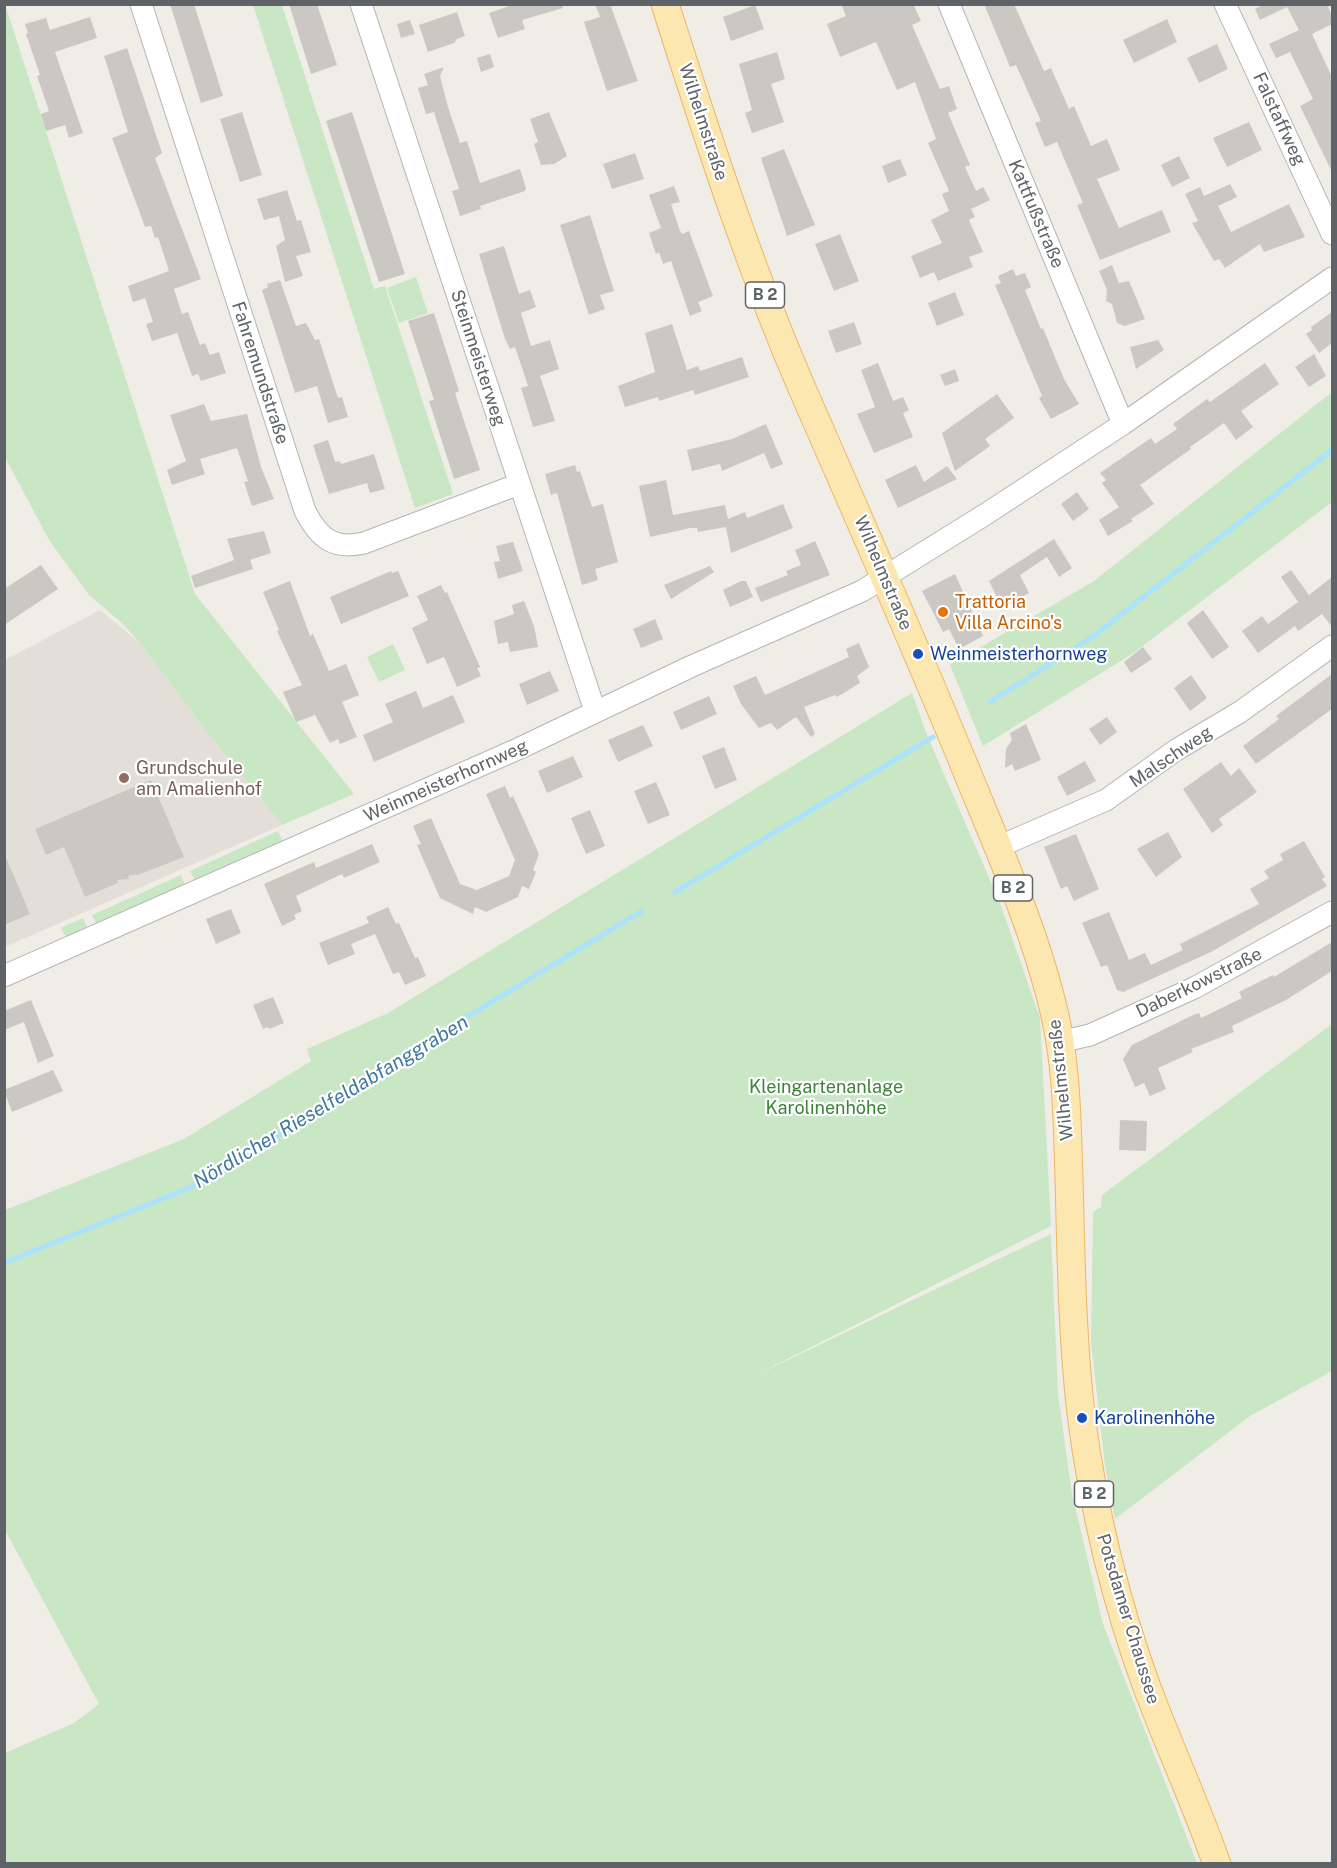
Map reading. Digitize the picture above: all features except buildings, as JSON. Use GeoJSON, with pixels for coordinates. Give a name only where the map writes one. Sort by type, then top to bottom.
{"type":"FeatureCollection","features":[{"type":"Feature","properties":{"kind":"main road","name":"Wilhelmstraße"},"geometry":{"type":"LineString","coordinates":[[665,4],[715,160],[752,262],[806,399],[885,578],[998,847],[1029,928],[1052,1002],[1060,1042],[1067,1122],[1070,1221]]}},
{"type":"Feature","properties":{"kind":"main road","name":"Potsdamer Chaussee"},"geometry":{"type":"LineString","coordinates":[[1070,1221],[1073,1335],[1082,1418],[1099,1527],[1111,1574],[1148,1689],[1217,1863]]}},
{"type":"Feature","properties":{"kind":"street","name":"Fahremundstraße"},"geometry":{"type":"LineString","coordinates":[[141,4],[301,500],[314,528],[334,543],[349,546],[364,543],[519,484]]}},
{"type":"Feature","properties":{"kind":"street","name":"Steinmeisterweg"},"geometry":{"type":"LineString","coordinates":[[361,4],[595,711]]}},
{"type":"Feature","properties":{"kind":"street","name":"Kattfußstraße"},"geometry":{"type":"LineString","coordinates":[[949,4],[1123,424]]}},
{"type":"Feature","properties":{"kind":"street","name":"Falstaffweg"},"geometry":{"type":"LineString","coordinates":[[1225,4],[1332,234]]}},
{"type":"Feature","properties":{"kind":"street","name":"Weinmeisterhornweg"},"geometry":{"type":"LineString","coordinates":[[4,976],[520,748],[595,711],[852,596],[885,578],[1123,424],[1332,278]]}},
{"type":"Feature","properties":{"kind":"street","name":"Malschweg"},"geometry":{"type":"LineString","coordinates":[[998,847],[1107,800],[1176,750],[1240,712],[1332,645]]}},
{"type":"Feature","properties":{"kind":"street","name":"Daberkowstraße"},"geometry":{"type":"LineString","coordinates":[[1060,1042],[1090,1035],[1194,988],[1332,912]]}},
{"type":"Feature","properties":{"kind":"shaded area","name":"Grundschule am Amalienhof"},"geometry":{"type":"Polygon","coordinates":[[[100,610],[140,643],[206,731],[282,825],[5,947],[5,660],[100,610]]]}},
{"type":"Feature","properties":{"kind":"green space"},"geometry":{"type":"Polygon","coordinates":[[[5,4],[195,594],[354,794],[282,825],[206,731],[140,643],[123,624],[89,595],[49,540],[5,457],[5,4]]]}},
{"type":"Feature","properties":{"kind":"green space"},"geometry":{"type":"Polygon","coordinates":[[[253,5],[282,5],[374,289],[385,286],[453,494],[415,508],[253,5]]]}},
{"type":"Feature","properties":{"kind":"green space"},"geometry":{"type":"Polygon","coordinates":[[[416,277],[428,313],[399,323],[387,288],[416,277]]]}},
{"type":"Feature","properties":{"kind":"green space"},"geometry":{"type":"Polygon","coordinates":[[[1332,392],[1332,502],[1132,654],[983,746],[950,665],[1094,581],[1332,392]]]}},
{"type":"Feature","properties":{"kind":"green space"},"geometry":{"type":"Polygon","coordinates":[[[393,644],[405,670],[379,682],[367,657],[393,644]]]}},
{"type":"Feature","properties":{"kind":"green space","name":"Kleingartenanlage Karolinenhöhe"},"geometry":{"type":"Polygon","coordinates":[[[912,693],[927,735],[1000,903],[1040,1018],[1051,1226],[750,1378],[1051,1234],[1058,1394],[1072,1494],[1103,1624],[1197,1863],[5,1863],[5,1753],[74,1723],[99,1704],[5,1530],[5,1210],[184,1139],[311,1061],[307,1049],[388,1013],[912,693]]]}},
{"type":"Feature","properties":{"kind":"green space"},"geometry":{"type":"Polygon","coordinates":[[[278,831],[285,846],[197,885],[190,871],[278,831]]]}},
{"type":"Feature","properties":{"kind":"green space"},"geometry":{"type":"Polygon","coordinates":[[[181,875],[187,890],[98,929],[92,915],[181,875]]]}},
{"type":"Feature","properties":{"kind":"green space"},"geometry":{"type":"Polygon","coordinates":[[[83,918],[89,932],[72,940],[66,937],[61,928],[83,918]]]}},
{"type":"Feature","properties":{"kind":"green space"},"geometry":{"type":"Polygon","coordinates":[[[1332,1024],[1332,1371],[1250,1416],[1115,1519],[1105,1466],[1091,1342],[1093,1212],[1101,1207],[1102,1195],[1332,1024]]]}},
{"type":"Feature","properties":{"kind":"waterway","name":"Nördlicher Rieselfeldabfanggraben"},"geometry":{"type":"LineString","coordinates":[[990,702],[1092,637],[1332,450]]}},
{"type":"Feature","properties":{"kind":"waterway","name":"Nördlicher Rieselfeldabfanggraben"},"geometry":{"type":"LineString","coordinates":[[675,892],[933,737]]}},
{"type":"Feature","properties":{"kind":"waterway","name":"Nördlicher Rieselfeldabfanggraben"},"geometry":{"type":"LineString","coordinates":[[4,1263],[208,1180],[470,1015],[642,911]]}},
{"type":"Feature","properties":{"kind":"place","name":"Trattoria Villa Arcino's"},"geometry":{"type":"Point","coordinates":[943,612]}},
{"type":"Feature","properties":{"kind":"place","name":"Weinmeisterhornweg"},"geometry":{"type":"Point","coordinates":[918,654]}},
{"type":"Feature","properties":{"kind":"place","name":"Grundschule am Amalienhof"},"geometry":{"type":"Point","coordinates":[124,778]}},
{"type":"Feature","properties":{"kind":"place","name":"Karolinenhöhe"},"geometry":{"type":"Point","coordinates":[1082,1418]}}]}
